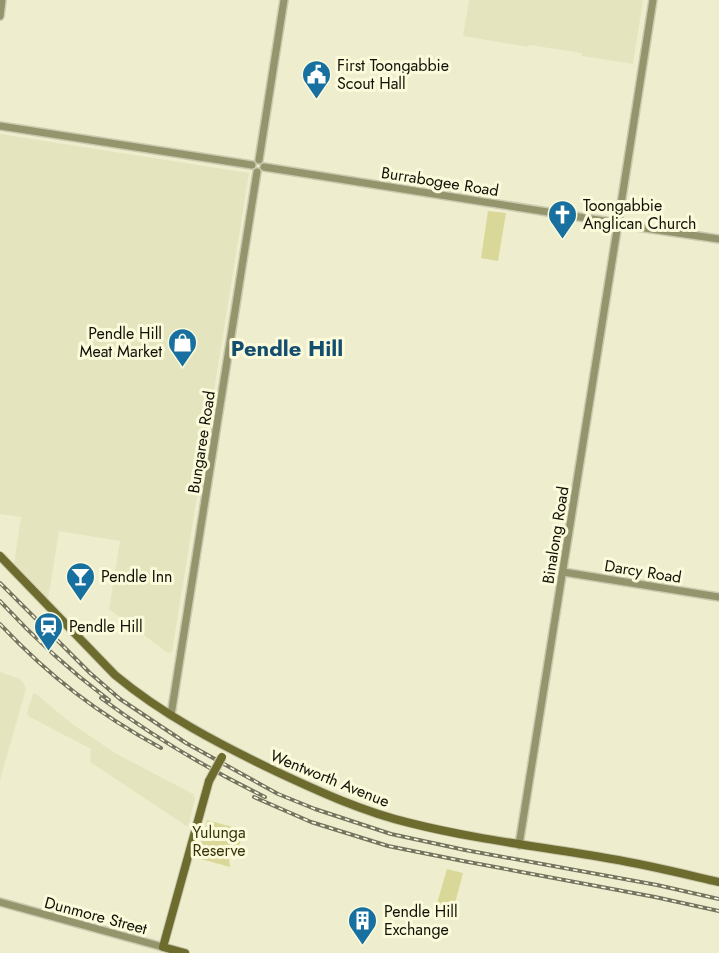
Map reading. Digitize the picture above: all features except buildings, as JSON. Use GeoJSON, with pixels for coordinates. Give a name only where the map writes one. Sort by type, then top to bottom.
{"type":"FeatureCollection","features":[{"type":"Feature","properties":{"kind":"main road","name":"Wentworth Avenue"},"geometry":{"type":"LineString","coordinates":[[0,556],[115,675],[151,702],[227,747],[316,790],[410,823],[519,845],[613,859],[719,882]]}},
{"type":"Feature","properties":{"kind":"main road"},"geometry":{"type":"LineString","coordinates":[[164,947],[209,781],[227,747]]}},
{"type":"Feature","properties":{"kind":"main road","name":"Dunmore Street"},"geometry":{"type":"LineString","coordinates":[[164,947],[184,953]]}},
{"type":"Feature","properties":{"kind":"street"},"geometry":{"type":"LineString","coordinates":[[0,16],[2,0]]}},
{"type":"Feature","properties":{"kind":"street"},"geometry":{"type":"LineString","coordinates":[[259,160],[284,0]]}},
{"type":"Feature","properties":{"kind":"street"},"geometry":{"type":"LineString","coordinates":[[619,217],[653,0]]}},
{"type":"Feature","properties":{"kind":"street"},"geometry":{"type":"LineString","coordinates":[[0,126],[252,165]]}},
{"type":"Feature","properties":{"kind":"street"},"geometry":{"type":"LineString","coordinates":[[254,160],[259,160],[264,167],[257,172],[253,170],[252,165],[254,160]]}},
{"type":"Feature","properties":{"kind":"street","name":"Burrabogee Road"},"geometry":{"type":"LineString","coordinates":[[264,167],[611,222]]}},
{"type":"Feature","properties":{"kind":"street","name":"Bungaree Road"},"geometry":{"type":"LineString","coordinates":[[171,715],[257,172]]}},
{"type":"Feature","properties":{"kind":"street"},"geometry":{"type":"LineString","coordinates":[[619,217],[611,222],[612,227],[719,239]]}},
{"type":"Feature","properties":{"kind":"street"},"geometry":{"type":"LineString","coordinates":[[619,217],[623,220],[620,227]]}},
{"type":"Feature","properties":{"kind":"street","name":"Binalong Road"},"geometry":{"type":"LineString","coordinates":[[519,845],[620,227]]}},
{"type":"Feature","properties":{"kind":"street","name":"Darcy Road"},"geometry":{"type":"LineString","coordinates":[[563,572],[719,597]]}},
{"type":"Feature","properties":{"kind":"street","name":"Dunmore Street"},"geometry":{"type":"LineString","coordinates":[[0,902],[164,947]]}},
{"type":"Feature","properties":{"kind":"shaded area"},"geometry":{"type":"Polygon","coordinates":[[[469,0],[643,0],[633,64],[582,56],[582,53],[463,36],[469,0]]]}},
{"type":"Feature","properties":{"kind":"shaded area"},"geometry":{"type":"Polygon","coordinates":[[[0,134],[249,173],[172,652],[168,653],[109,609],[120,541],[59,531],[48,599],[14,564],[21,517],[0,514],[0,134]]]}},
{"type":"Feature","properties":{"kind":"shaded area"},"geometry":{"type":"Polygon","coordinates":[[[0,672],[20,679],[26,689],[0,780],[0,672]]]}},
{"type":"Feature","properties":{"kind":"shaded area"},"geometry":{"type":"Polygon","coordinates":[[[35,693],[72,724],[115,753],[193,794],[195,799],[188,827],[90,762],[91,749],[28,716],[27,713],[35,693]]]}},
{"type":"Feature","properties":{"kind":"green space"},"geometry":{"type":"Polygon","coordinates":[[[488,211],[506,213],[498,261],[481,258],[488,211]]]}},
{"type":"Feature","properties":{"kind":"green space","name":"Yulunga Reserve"},"geometry":{"type":"Polygon","coordinates":[[[207,820],[243,830],[238,851],[233,852],[229,858],[230,867],[197,858],[207,820]]]}},
{"type":"Feature","properties":{"kind":"green space"},"geometry":{"type":"Polygon","coordinates":[[[447,869],[463,873],[453,911],[436,907],[447,869]]]}},
{"type":"Feature","properties":{"kind":"railway"},"geometry":{"type":"LineString","coordinates":[[0,583],[90,673],[120,699],[186,743],[278,794],[391,834],[719,899]]}},
{"type":"Feature","properties":{"kind":"railway"},"geometry":{"type":"LineString","coordinates":[[0,601],[52,653],[109,700]]}},
{"type":"Feature","properties":{"kind":"railway"},"geometry":{"type":"LineString","coordinates":[[0,624],[37,661],[75,693],[161,748]]}},
{"type":"Feature","properties":{"kind":"railway"},"geometry":{"type":"LineString","coordinates":[[101,698],[140,726],[181,751],[265,797]]}},
{"type":"Feature","properties":{"kind":"railway"},"geometry":{"type":"LineString","coordinates":[[254,797],[311,822],[388,846],[719,911]]}},
{"type":"Feature","properties":{"kind":"place","name":"First Toongabbie Scout Hall"},"geometry":{"type":"Point","coordinates":[316,100]}},
{"type":"Feature","properties":{"kind":"place","name":"Toongabbie Anglican Church"},"geometry":{"type":"Point","coordinates":[562,240]}},
{"type":"Feature","properties":{"kind":"place","name":"Pendle Hill Meat Market"},"geometry":{"type":"Point","coordinates":[183,368]}},
{"type":"Feature","properties":{"kind":"place","name":"Pendle Inn"},"geometry":{"type":"Point","coordinates":[80,602]}},
{"type":"Feature","properties":{"kind":"place","name":"Pendle Hill"},"geometry":{"type":"Point","coordinates":[48,652]}},
{"type":"Feature","properties":{"kind":"place","name":"Pendle Hill Exchange"},"geometry":{"type":"Point","coordinates":[363,946]}},
{"type":"Feature","properties":{"kind":"district","name":"Pendle Hill"},"geometry":{"type":"Point","coordinates":[287,348]}}]}
